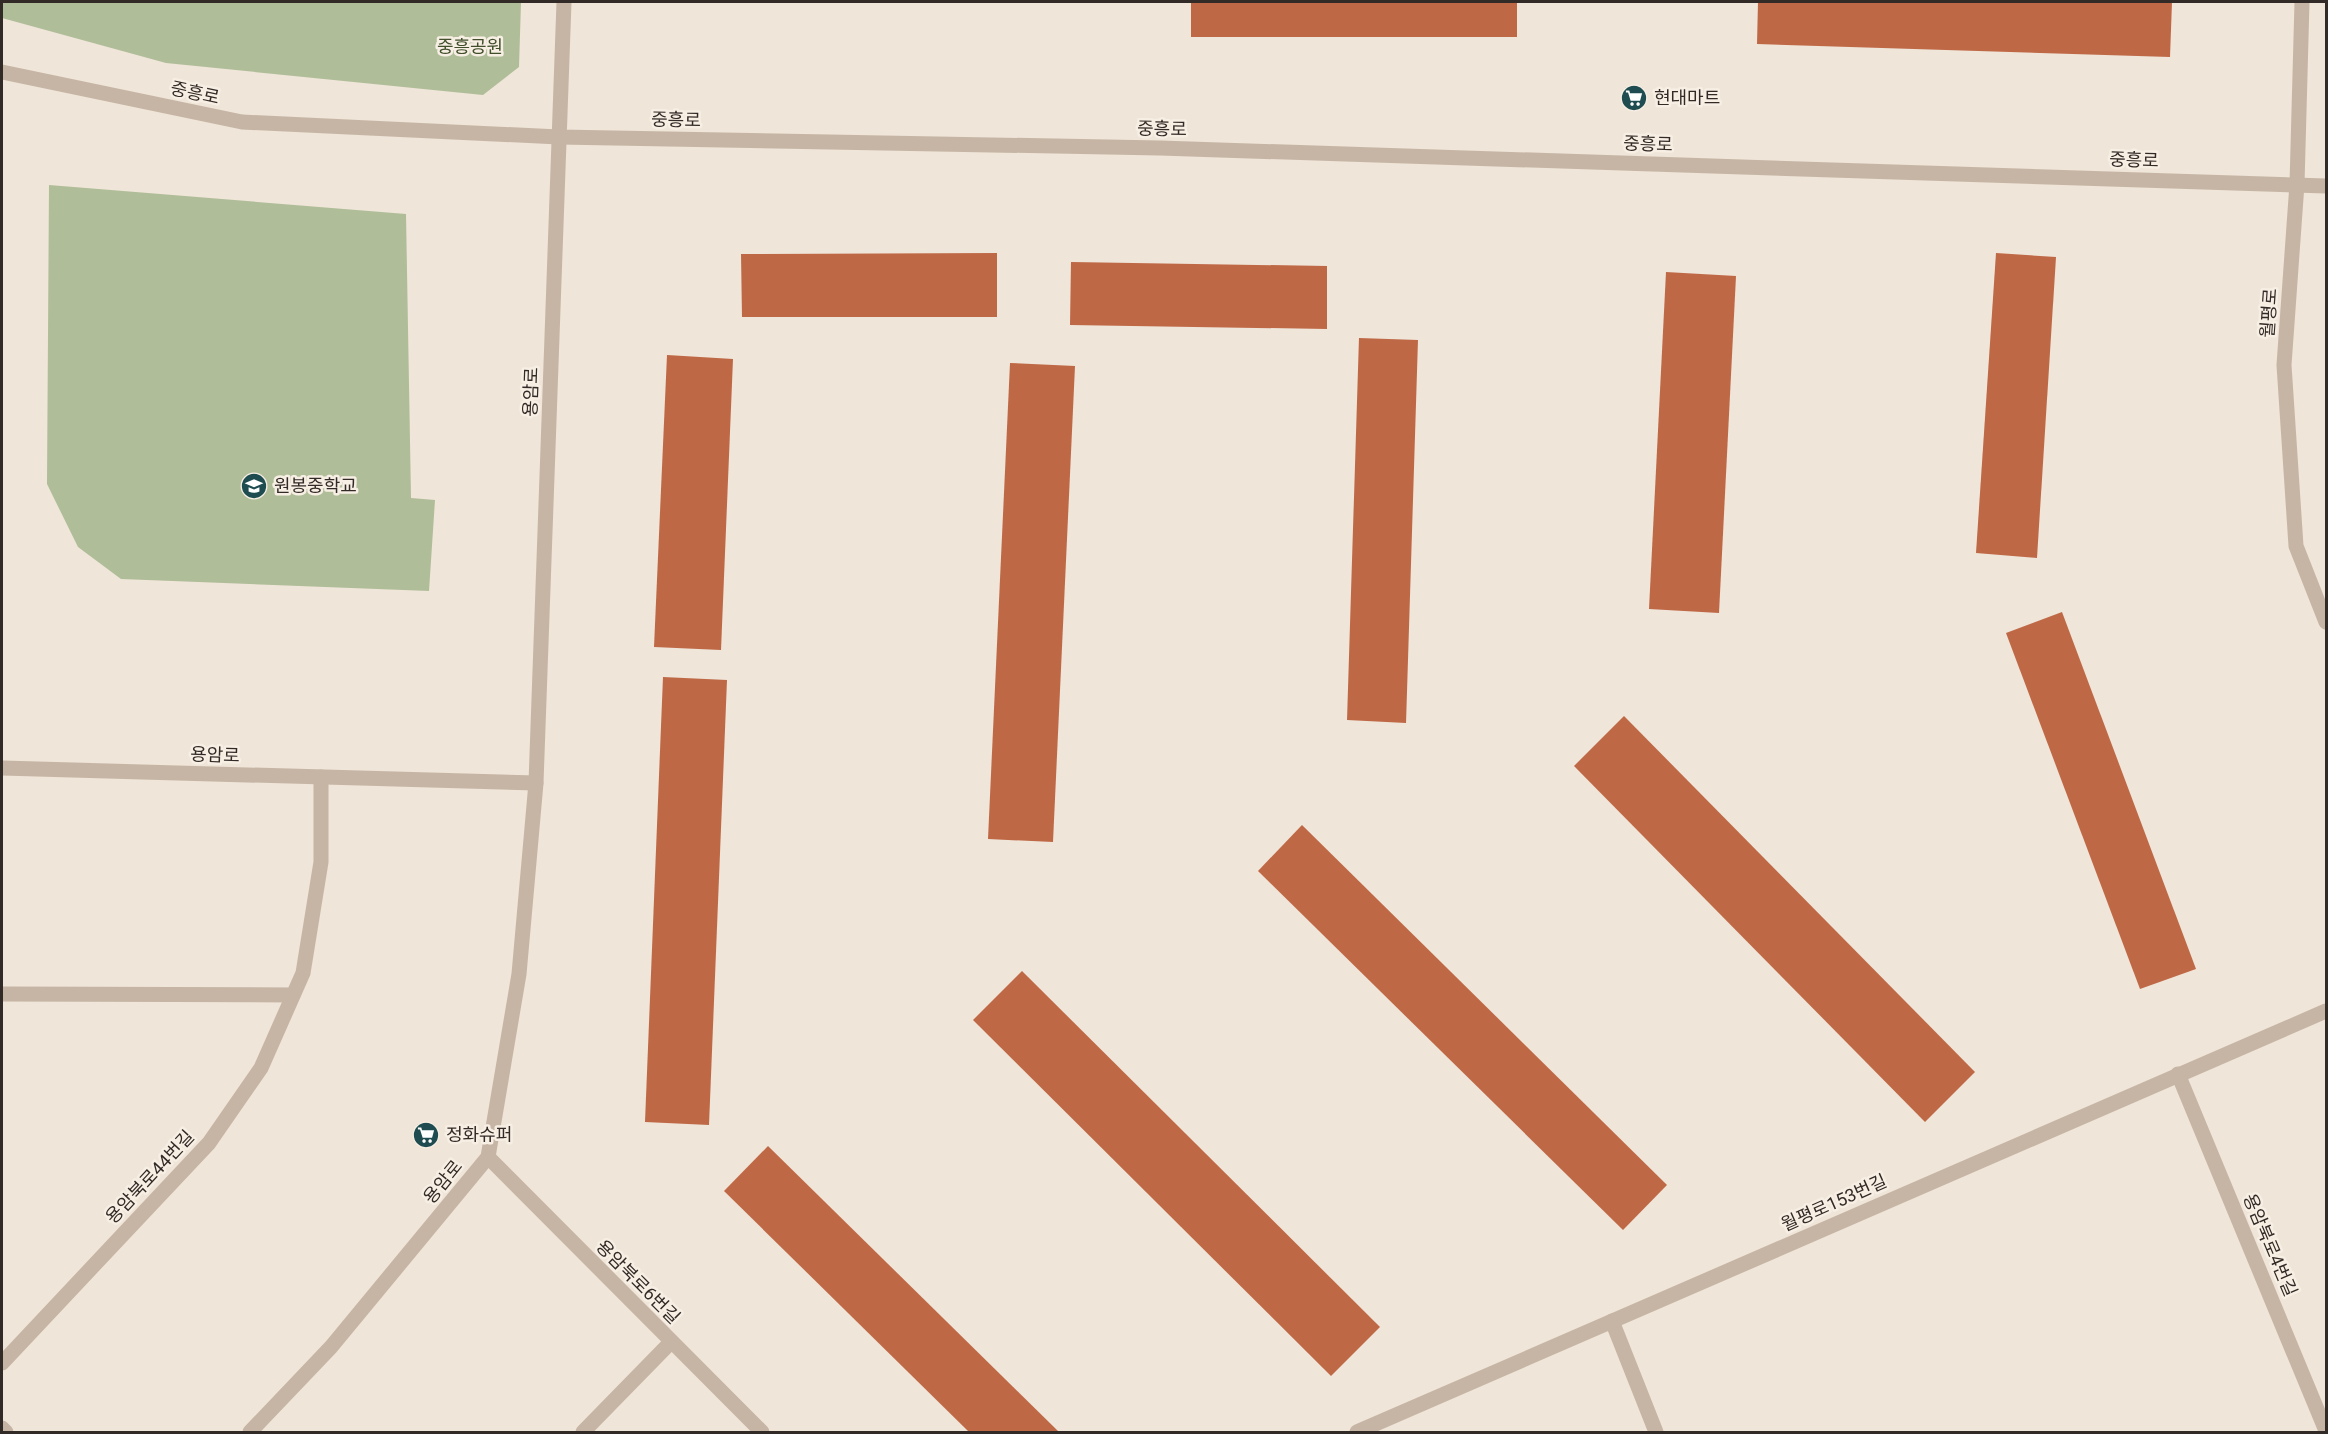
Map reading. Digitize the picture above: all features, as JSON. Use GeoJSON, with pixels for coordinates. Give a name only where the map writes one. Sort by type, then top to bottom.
{"type":"FeatureCollection","features":[{"type":"Feature","properties":{"kind":"street","name":"용암로"},"geometry":{"type":"LineString","coordinates":[[250,1432],[331,1347],[488,1157],[519,974],[536,783],[564,2]]}},
{"type":"Feature","properties":{"kind":"street","name":"월평로"},"geometry":{"type":"LineString","coordinates":[[2302,2],[2297,184],[2284,365],[2296,546],[2326,622]]}},
{"type":"Feature","properties":{"kind":"street","name":"중흥로"},"geometry":{"type":"LineString","coordinates":[[2,72],[242,122],[559,137],[1172,149],[2326,186]]}},
{"type":"Feature","properties":{"kind":"street","name":"용암로"},"geometry":{"type":"LineString","coordinates":[[2,768],[536,783]]}},
{"type":"Feature","properties":{"kind":"street","name":"용암북로44번길"},"geometry":{"type":"LineString","coordinates":[[2,1363],[209,1143],[261,1068],[303,973],[321,862],[321,777]]}},
{"type":"Feature","properties":{"kind":"street"},"geometry":{"type":"LineString","coordinates":[[2,994],[293,995]]}},
{"type":"Feature","properties":{"kind":"street","name":"월평로153번길"},"geometry":{"type":"LineString","coordinates":[[1357,1432],[2326,1011]]}},
{"type":"Feature","properties":{"kind":"street","name":"용암북로4번길"},"geometry":{"type":"LineString","coordinates":[[2178,1074],[2326,1431]]}},
{"type":"Feature","properties":{"kind":"street","name":"용암북로6번길"},"geometry":{"type":"LineString","coordinates":[[488,1157],[762,1432]]}},
{"type":"Feature","properties":{"kind":"street"},"geometry":{"type":"LineString","coordinates":[[1612,1321],[1656,1432]]}},
{"type":"Feature","properties":{"kind":"street"},"geometry":{"type":"LineString","coordinates":[[583,1432],[671,1342]]}},
{"type":"Feature","properties":{"kind":"street"},"geometry":{"type":"LineString","coordinates":[[2,1428],[6,1432]]}},
{"type":"Feature","properties":{"kind":"green space","name":"중흥공원"},"geometry":{"type":"Polygon","coordinates":[[[2,2],[521,2],[519,67],[483,95],[166,63],[2,18],[2,2]]]}},
{"type":"Feature","properties":{"kind":"green space"},"geometry":{"type":"Polygon","coordinates":[[[49,185],[406,214],[411,498],[435,500],[429,591],[121,579],[78,547],[47,484],[49,185]]]}},
{"type":"Feature","properties":{"kind":"building"},"geometry":{"type":"Polygon","coordinates":[[[1191,2],[1517,2],[1517,37],[1191,37],[1191,2]]]}},
{"type":"Feature","properties":{"kind":"building"},"geometry":{"type":"Polygon","coordinates":[[[1758,2],[2172,2],[2170,57],[1757,44],[1758,2]]]}},
{"type":"Feature","properties":{"kind":"building"},"geometry":{"type":"Polygon","coordinates":[[[997,253],[997,317],[742,317],[741,254],[997,253]]]}},
{"type":"Feature","properties":{"kind":"building"},"geometry":{"type":"Polygon","coordinates":[[[1996,253],[2056,257],[2037,558],[1976,553],[1996,253]]]}},
{"type":"Feature","properties":{"kind":"building"},"geometry":{"type":"Polygon","coordinates":[[[1071,262],[1327,266],[1327,329],[1070,325],[1071,262]]]}},
{"type":"Feature","properties":{"kind":"building"},"geometry":{"type":"Polygon","coordinates":[[[1666,272],[1736,276],[1719,613],[1649,609],[1666,272]]]}},
{"type":"Feature","properties":{"kind":"building"},"geometry":{"type":"Polygon","coordinates":[[[1359,338],[1418,340],[1406,723],[1347,720],[1359,338]]]}},
{"type":"Feature","properties":{"kind":"building"},"geometry":{"type":"Polygon","coordinates":[[[667,355],[733,359],[721,650],[654,647],[667,355]]]}},
{"type":"Feature","properties":{"kind":"building"},"geometry":{"type":"Polygon","coordinates":[[[1010,363],[1075,366],[1053,842],[988,839],[1010,363]]]}},
{"type":"Feature","properties":{"kind":"building"},"geometry":{"type":"Polygon","coordinates":[[[2062,612],[2196,969],[2140,989],[2006,633],[2062,612]]]}},
{"type":"Feature","properties":{"kind":"building"},"geometry":{"type":"Polygon","coordinates":[[[663,677],[727,680],[709,1125],[645,1122],[663,677]]]}},
{"type":"Feature","properties":{"kind":"building"},"geometry":{"type":"Polygon","coordinates":[[[1624,716],[1975,1072],[1925,1122],[1574,766],[1624,716]]]}},
{"type":"Feature","properties":{"kind":"building"},"geometry":{"type":"Polygon","coordinates":[[[1302,825],[1667,1185],[1623,1230],[1258,871],[1302,825]]]}},
{"type":"Feature","properties":{"kind":"building"},"geometry":{"type":"Polygon","coordinates":[[[1022,971],[1380,1327],[1331,1376],[973,1020],[1022,971]]]}},
{"type":"Feature","properties":{"kind":"building"},"geometry":{"type":"Polygon","coordinates":[[[768,1146],[1059,1432],[969,1432],[724,1191],[768,1146]]]}},
{"type":"Feature","properties":{"kind":"place","name":"현대마트"},"geometry":{"type":"Point","coordinates":[1634,98]}},
{"type":"Feature","properties":{"kind":"place","name":"원봉중학교"},"geometry":{"type":"Point","coordinates":[254,486]}},
{"type":"Feature","properties":{"kind":"place","name":"정화슈퍼"},"geometry":{"type":"Point","coordinates":[426,1135]}}]}
